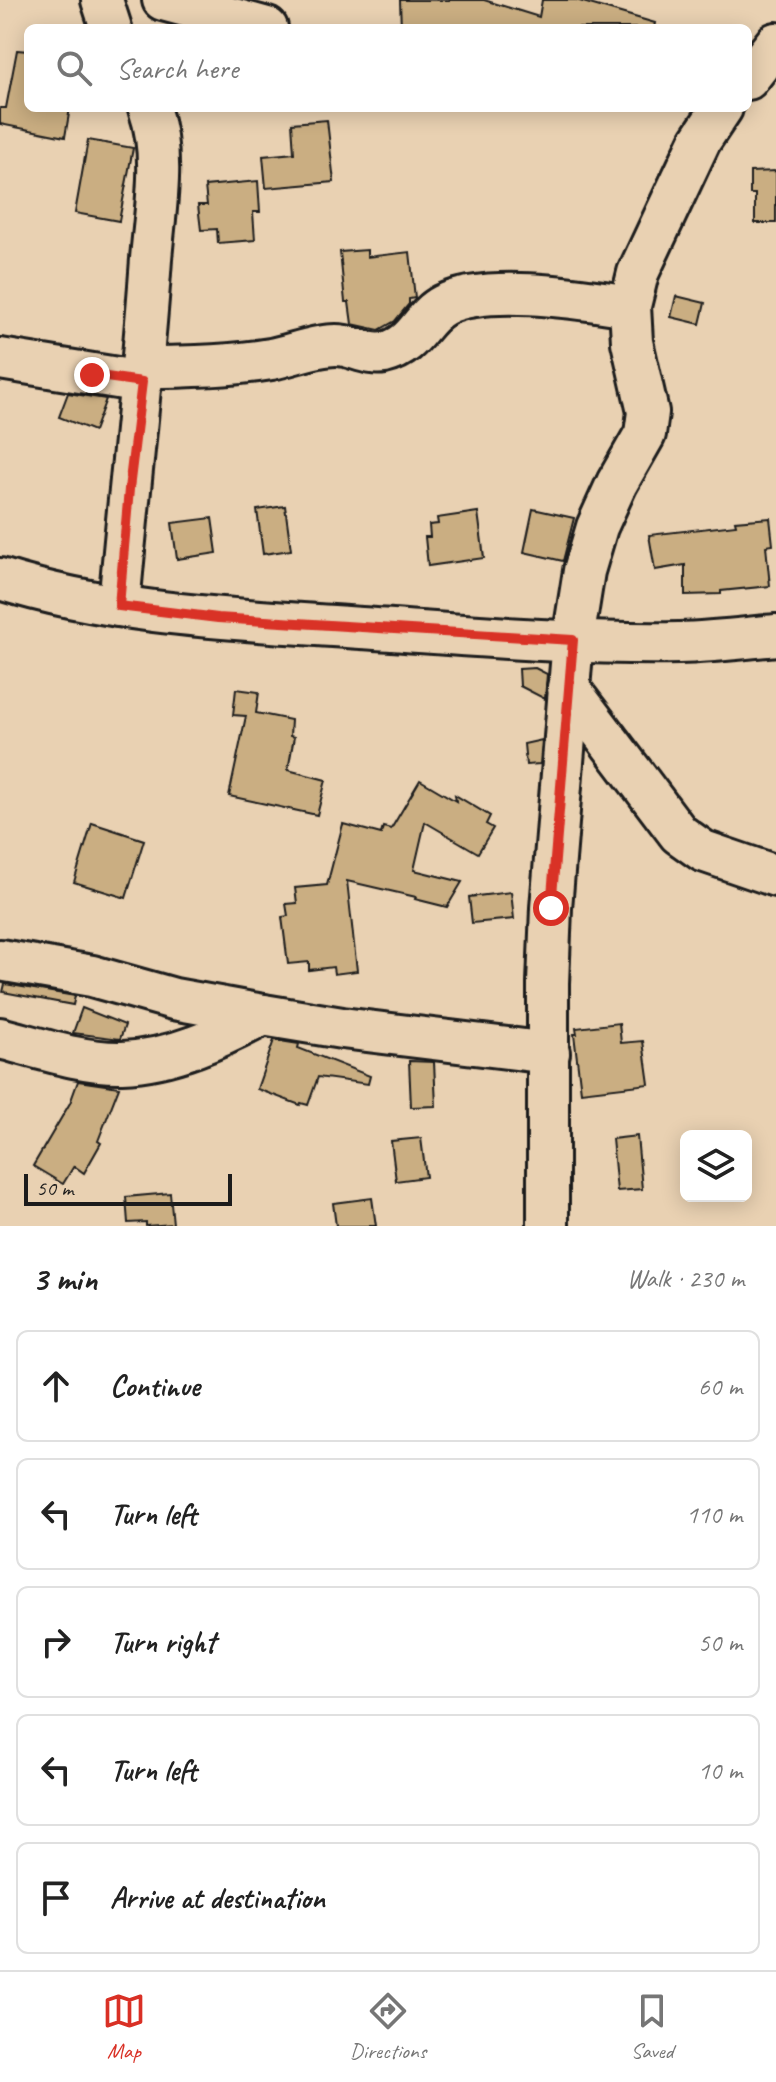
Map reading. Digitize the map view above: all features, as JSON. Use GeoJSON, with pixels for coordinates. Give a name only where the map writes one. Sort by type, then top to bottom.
{"type":"FeatureCollection","features":[{"type":"Feature","properties":{"kind":"street"},"geometry":{"type":"LineString","coordinates":[[102,0],[110,24]]}},
{"type":"Feature","properties":{"kind":"street"},"geometry":{"type":"LineString","coordinates":[[163,0],[252,24]]}},
{"type":"Feature","properties":{"kind":"street"},"geometry":{"type":"LineString","coordinates":[[752,74],[776,43]]}},
{"type":"Feature","properties":{"kind":"street"},"geometry":{"type":"LineString","coordinates":[[119,606],[143,375],[158,178],[157,146],[150,112]]}},
{"type":"Feature","properties":{"kind":"street"},"geometry":{"type":"LineString","coordinates":[[548,1226],[551,908],[573,640],[584,571],[597,527],[617,483],[645,434],[648,412],[632,342],[630,306],[638,273],[700,141],[719,112]]}},
{"type":"Feature","properties":{"kind":"street"},"geometry":{"type":"LineString","coordinates":[[0,359],[143,375],[245,363],[336,345],[383,353],[400,347],[416,335],[429,315],[443,305],[463,298],[504,295],[566,297],[630,306]]}},
{"type":"Feature","properties":{"kind":"street"},"geometry":{"type":"LineString","coordinates":[[0,579],[58,595],[119,606],[233,619],[573,640],[680,643],[776,635]]}},
{"type":"Feature","properties":{"kind":"street"},"geometry":{"type":"LineString","coordinates":[[568,687],[679,834],[703,851],[776,876]]}},
{"type":"Feature","properties":{"kind":"street"},"geometry":{"type":"LineString","coordinates":[[0,960],[92,976],[174,999],[263,1015],[357,1030],[549,1053]]}},
{"type":"Feature","properties":{"kind":"street"},"geometry":{"type":"LineString","coordinates":[[0,1038],[88,1059],[121,1062],[157,1057],[194,1046],[230,1033],[263,1015]]}},
{"type":"Feature","properties":{"kind":"building"},"geometry":{"type":"Polygon","coordinates":[[[400,0],[484,0],[539,17],[542,0],[576,0],[655,23],[655,24],[401,24],[400,0]]]}},
{"type":"Feature","properties":{"kind":"building"},"geometry":{"type":"Polygon","coordinates":[[[17,50],[24,51],[24,112],[69,112],[65,137],[0,124],[0,108],[6,108],[17,50]]]}},
{"type":"Feature","properties":{"kind":"building"},"geometry":{"type":"Polygon","coordinates":[[[327,120],[334,182],[266,188],[263,156],[294,153],[292,123],[327,120]]]}},
{"type":"Feature","properties":{"kind":"building"},"geometry":{"type":"Polygon","coordinates":[[[88,140],[133,148],[119,221],[75,213],[88,140]]]}},
{"type":"Feature","properties":{"kind":"building"},"geometry":{"type":"Polygon","coordinates":[[[776,171],[776,223],[755,223],[755,194],[750,194],[750,172],[776,171]]]}},
{"type":"Feature","properties":{"kind":"building"},"geometry":{"type":"Polygon","coordinates":[[[258,181],[260,212],[253,212],[255,240],[218,243],[217,229],[201,230],[198,205],[207,205],[205,186],[258,181]]]}},
{"type":"Feature","properties":{"kind":"building"},"geometry":{"type":"Polygon","coordinates":[[[367,250],[367,257],[410,252],[415,298],[409,299],[409,304],[395,321],[379,330],[352,324],[349,302],[345,302],[340,252],[367,250]]]}},
{"type":"Feature","properties":{"kind":"building"},"geometry":{"type":"Polygon","coordinates":[[[676,296],[705,303],[700,324],[671,317],[676,296]]]}},
{"type":"Feature","properties":{"kind":"building"},"geometry":{"type":"Polygon","coordinates":[[[68,393],[106,399],[94,431],[59,417],[68,393]]]}},
{"type":"Feature","properties":{"kind":"building"},"geometry":{"type":"Polygon","coordinates":[[[285,506],[291,550],[263,554],[257,510],[285,506]]]}},
{"type":"Feature","properties":{"kind":"building"},"geometry":{"type":"Polygon","coordinates":[[[533,509],[574,518],[563,561],[524,552],[533,509]]]}},
{"type":"Feature","properties":{"kind":"building"},"geometry":{"type":"Polygon","coordinates":[[[478,512],[484,558],[428,566],[425,537],[430,537],[429,525],[438,524],[437,518],[478,512]]]}},
{"type":"Feature","properties":{"kind":"building"},"geometry":{"type":"Polygon","coordinates":[[[212,518],[217,553],[177,559],[172,523],[212,518]]]}},
{"type":"Feature","properties":{"kind":"building"},"geometry":{"type":"Polygon","coordinates":[[[770,518],[773,545],[766,546],[770,586],[721,591],[721,594],[685,595],[685,565],[655,570],[649,535],[770,518]]]}},
{"type":"Feature","properties":{"kind":"building"},"geometry":{"type":"Polygon","coordinates":[[[535,668],[547,674],[545,699],[520,686],[519,669],[535,668]]]}},
{"type":"Feature","properties":{"kind":"building"},"geometry":{"type":"Polygon","coordinates":[[[236,689],[259,692],[256,713],[291,720],[290,736],[294,737],[288,770],[326,780],[317,815],[229,796],[246,716],[233,715],[236,689]]]}},
{"type":"Feature","properties":{"kind":"building"},"geometry":{"type":"Polygon","coordinates":[[[542,740],[540,764],[526,765],[524,744],[542,740]]]}},
{"type":"Feature","properties":{"kind":"building"},"geometry":{"type":"Polygon","coordinates":[[[420,780],[456,801],[455,795],[490,816],[486,824],[493,828],[478,853],[425,822],[414,870],[462,882],[447,907],[347,881],[357,971],[334,974],[333,967],[309,970],[309,962],[288,964],[282,917],[288,916],[286,904],[297,903],[295,888],[327,885],[343,824],[381,834],[383,827],[391,829],[420,780]]]}},
{"type":"Feature","properties":{"kind":"building"},"geometry":{"type":"Polygon","coordinates":[[[92,823],[144,840],[126,898],[74,882],[92,823]]]}},
{"type":"Feature","properties":{"kind":"building"},"geometry":{"type":"Polygon","coordinates":[[[511,892],[514,919],[472,923],[469,897],[511,892]]]}},
{"type":"Feature","properties":{"kind":"building"},"geometry":{"type":"Polygon","coordinates":[[[5,984],[75,996],[73,1005],[3,992],[5,984]]]}},
{"type":"Feature","properties":{"kind":"building"},"geometry":{"type":"Polygon","coordinates":[[[82,1008],[125,1025],[120,1039],[73,1033],[82,1008]]]}},
{"type":"Feature","properties":{"kind":"building"},"geometry":{"type":"Polygon","coordinates":[[[619,1023],[621,1043],[643,1041],[649,1084],[581,1092],[574,1034],[577,1034],[576,1028],[619,1023]]]}},
{"type":"Feature","properties":{"kind":"building"},"geometry":{"type":"Polygon","coordinates":[[[274,1040],[299,1044],[298,1048],[370,1076],[368,1084],[318,1077],[308,1105],[257,1089],[274,1040]]]}},
{"type":"Feature","properties":{"kind":"building"},"geometry":{"type":"Polygon","coordinates":[[[409,1061],[434,1062],[436,1106],[411,1107],[409,1061]]]}},
{"type":"Feature","properties":{"kind":"building"},"geometry":{"type":"Polygon","coordinates":[[[78,1081],[119,1087],[98,1141],[101,1143],[84,1173],[74,1166],[63,1184],[33,1166],[70,1103],[78,1081]]]}},
{"type":"Feature","properties":{"kind":"building"},"geometry":{"type":"Polygon","coordinates":[[[637,1136],[642,1189],[617,1191],[612,1139],[637,1136]]]}},
{"type":"Feature","properties":{"kind":"building"},"geometry":{"type":"Polygon","coordinates":[[[421,1138],[426,1177],[396,1181],[391,1141],[421,1138]]]}},
{"type":"Feature","properties":{"kind":"building"},"geometry":{"type":"Polygon","coordinates":[[[170,1193],[173,1224],[146,1226],[146,1222],[128,1223],[126,1197],[170,1193]]]}},
{"type":"Feature","properties":{"kind":"building"},"geometry":{"type":"Polygon","coordinates":[[[372,1198],[376,1226],[336,1226],[333,1203],[372,1198]]]}},
{"type":"Feature","properties":{"kind":"route"},"geometry":{"type":"LineString","coordinates":[[92,375],[142,382],[119,606],[218,618],[573,640],[551,908]]}}]}
